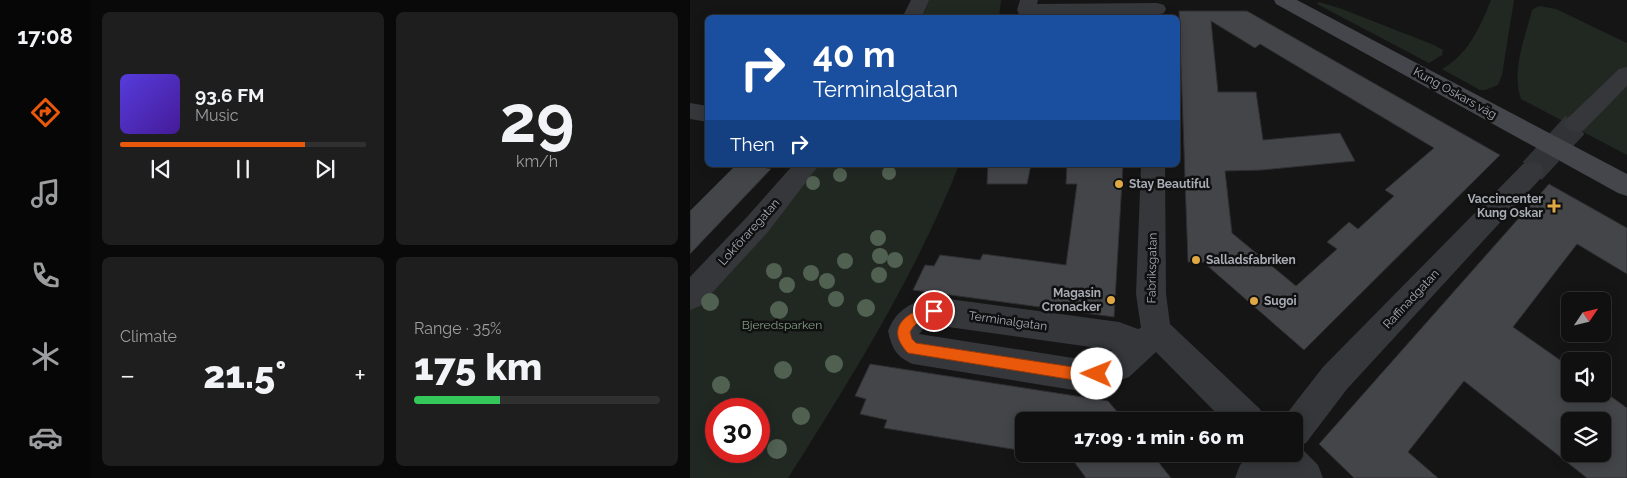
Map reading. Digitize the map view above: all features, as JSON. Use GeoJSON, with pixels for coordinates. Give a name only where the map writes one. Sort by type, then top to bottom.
{"type":"FeatureCollection","features":[{"type":"Feature","properties":{"kind":"main road","name":"Kung Oskars väg"},"geometry":{"type":"LineString","coordinates":[[1283,0],[1627,186]]}},
{"type":"Feature","properties":{"kind":"street"},"geometry":{"type":"LineString","coordinates":[[912,15],[920,0]]}},
{"type":"Feature","properties":{"kind":"street"},"geometry":{"type":"LineString","coordinates":[[1028,0],[1026,10],[1158,9]]}},
{"type":"Feature","properties":{"kind":"street"},"geometry":{"type":"LineString","coordinates":[[1576,124],[1627,74]]}},
{"type":"Feature","properties":{"kind":"street"},"geometry":{"type":"LineString","coordinates":[[690,111],[705,114]]}},
{"type":"Feature","properties":{"kind":"street","name":"Lokföraregatan"},"geometry":{"type":"LineString","coordinates":[[690,297],[757,225],[805,167]]}},
{"type":"Feature","properties":{"kind":"street","name":"Fabriksgatan"},"geometry":{"type":"LineString","coordinates":[[1153,167],[1152,316],[1150,339],[1237,412]]}},
{"type":"Feature","properties":{"kind":"street","name":"Raffinadgatan"},"geometry":{"type":"LineString","coordinates":[[1303,419],[1335,378],[1532,171]]}},
{"type":"Feature","properties":{"kind":"street","name":"Terminalgatan"},"geometry":{"type":"LineString","coordinates":[[934,311],[1150,339],[1118,366],[1086,376],[913,349],[906,342],[904,331],[910,320],[920,314],[934,311]]}},
{"type":"Feature","properties":{"kind":"street"},"geometry":{"type":"LineString","coordinates":[[1253,478],[1268,462]]}},
{"type":"Feature","properties":{"kind":"street"},"geometry":{"type":"LineString","coordinates":[[1290,462],[1305,478]]}},
{"type":"Feature","properties":{"kind":"green space"},"geometry":{"type":"Polygon","coordinates":[[[920,0],[1001,0],[999,15],[912,15],[920,0]]]}},
{"type":"Feature","properties":{"kind":"green space"},"geometry":{"type":"Polygon","coordinates":[[[1491,0],[1514,0],[1502,75],[1498,85],[1480,90],[1442,69],[1466,48],[1478,30],[1491,0]]]}},
{"type":"Feature","properties":{"kind":"green space"},"geometry":{"type":"Polygon","coordinates":[[[1319,2],[1434,45],[1443,50],[1442,55],[1429,63],[1317,4],[1319,2]]]}},
{"type":"Feature","properties":{"kind":"green space"},"geometry":{"type":"Polygon","coordinates":[[[1539,6],[1556,9],[1627,43],[1627,155],[1521,99],[1518,88],[1520,54],[1532,10],[1539,6]]]}},
{"type":"Feature","properties":{"kind":"green space","name":"Bjeredsparken"},"geometry":{"type":"Polygon","coordinates":[[[805,167],[958,167],[923,247],[881,325],[836,402],[788,478],[690,478],[690,297],[805,167]]]}},
{"type":"Feature","properties":{"kind":"building"},"geometry":{"type":"Polygon","coordinates":[[[1179,11],[1247,11],[1500,155],[1304,350],[1203,262],[1188,262],[1179,11]],[[1211,21],[1218,92],[1256,92],[1263,140],[1340,133],[1355,161],[1262,170],[1225,171],[1232,233],[1296,286],[1337,249],[1327,242],[1349,222],[1358,229],[1394,196],[1385,190],[1434,148],[1260,44],[1255,48],[1211,21]]]}},
{"type":"Feature","properties":{"kind":"building"},"geometry":{"type":"Polygon","coordinates":[[[734,167],[762,167],[771,169],[690,254],[690,211],[734,167]]]}},
{"type":"Feature","properties":{"kind":"building"},"geometry":{"type":"Polygon","coordinates":[[[988,167],[1031,167],[1027,184],[987,184],[988,167]]]}},
{"type":"Feature","properties":{"kind":"building"},"geometry":{"type":"Polygon","coordinates":[[[1067,167],[1123,167],[1114,317],[913,290],[925,265],[934,266],[940,255],[980,260],[983,254],[1066,265],[1077,184],[1066,184],[1067,167]]]}},
{"type":"Feature","properties":{"kind":"building"},"geometry":{"type":"Polygon","coordinates":[[[1549,184],[1627,228],[1627,274],[1577,244],[1513,327],[1561,361],[1561,402],[1611,402],[1611,396],[1627,408],[1627,478],[1587,478],[1567,462],[1611,462],[1611,412],[1561,412],[1561,457],[1464,381],[1408,452],[1438,478],[1354,478],[1319,444],[1549,184]]]}},
{"type":"Feature","properties":{"kind":"building"},"geometry":{"type":"Polygon","coordinates":[[[870,364],[1108,401],[1117,412],[1015,412],[1015,450],[884,428],[887,420],[860,414],[866,399],[855,396],[870,364]]]}},
{"type":"Feature","properties":{"kind":"building"},"geometry":{"type":"Polygon","coordinates":[[[1074,462],[1158,462],[1171,478],[1086,478],[1074,462]]]}},
{"type":"Feature","properties":{"kind":"tunnel"},"geometry":{"type":"LineString","coordinates":[[1532,171],[1575,125]]}},
{"type":"Feature","properties":{"kind":"place","name":"Stay Beautiful"},"geometry":{"type":"Point","coordinates":[1119,184]}},
{"type":"Feature","properties":{"kind":"place","name":"Vaccincenter Kung Oskar"},"geometry":{"type":"Point","coordinates":[1554,206]}},
{"type":"Feature","properties":{"kind":"place","name":"Salladsfabriken"},"geometry":{"type":"Point","coordinates":[1196,260]}},
{"type":"Feature","properties":{"kind":"place","name":"Magasin Cronacker"},"geometry":{"type":"Point","coordinates":[1111,300]}},
{"type":"Feature","properties":{"kind":"place","name":"Sugoi"},"geometry":{"type":"Point","coordinates":[1254,301]}},
{"type":"Feature","properties":{"kind":"route"},"geometry":{"type":"LineString","coordinates":[[934,311],[920,314],[910,320],[904,331],[906,342],[913,349],[1086,376],[1097,374]]}}]}
